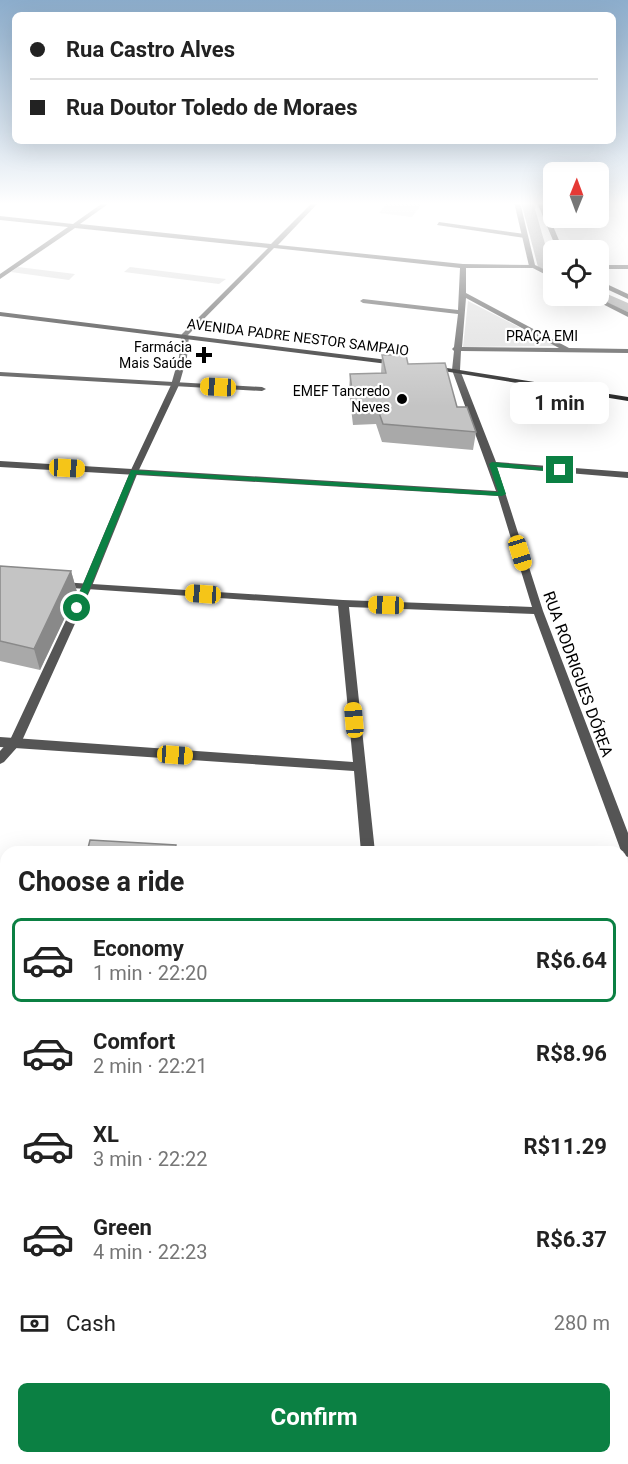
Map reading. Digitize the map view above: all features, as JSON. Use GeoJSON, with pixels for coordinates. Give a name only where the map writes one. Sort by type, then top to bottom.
{"type":"FeatureCollection","features":[{"type":"Feature","properties":{"kind":"main road","name":"AVENIDA PADRE NESTOR SAMPAIO"},"geometry":{"type":"LineString","coordinates":[[0,314],[409,364]]}},
{"type":"Feature","properties":{"kind":"main road","name":"AVENIDA PADRE NESTOR SAMPAIO"},"geometry":{"type":"LineString","coordinates":[[420,366],[628,399]]}},
{"type":"Feature","properties":{"kind":"street"},"geometry":{"type":"LineString","coordinates":[[0,759],[15,743],[87,586],[134,472],[175,385],[183,357],[185,336],[248,270]]}},
{"type":"Feature","properties":{"kind":"street"},"geometry":{"type":"LineString","coordinates":[[456,370],[463,270]]}},
{"type":"Feature","properties":{"kind":"street"},"geometry":{"type":"LineString","coordinates":[[609,288],[628,297]]}},
{"type":"Feature","properties":{"kind":"street"},"geometry":{"type":"LineString","coordinates":[[463,294],[567,349]]}},
{"type":"Feature","properties":{"kind":"street"},"geometry":{"type":"LineString","coordinates":[[363,301],[460,312]]}},
{"type":"Feature","properties":{"kind":"street"},"geometry":{"type":"LineString","coordinates":[[609,306],[628,315]]}},
{"type":"Feature","properties":{"kind":"street","name":"PRAÇA EMI"},"geometry":{"type":"LineString","coordinates":[[456,349],[628,351]]}},
{"type":"Feature","properties":{"kind":"street","name":"RUA RODRIGUES DÓREA"},"geometry":{"type":"LineString","coordinates":[[456,370],[492,464],[538,611],[626,846]]}},
{"type":"Feature","properties":{"kind":"street"},"geometry":{"type":"LineString","coordinates":[[0,374],[262,389]]}},
{"type":"Feature","properties":{"kind":"street"},"geometry":{"type":"LineString","coordinates":[[0,464],[502,494]]}},
{"type":"Feature","properties":{"kind":"street"},"geometry":{"type":"LineString","coordinates":[[492,464],[628,475]]}},
{"type":"Feature","properties":{"kind":"street"},"geometry":{"type":"LineString","coordinates":[[54,585],[343,603],[538,611]]}},
{"type":"Feature","properties":{"kind":"street"},"geometry":{"type":"LineString","coordinates":[[343,603],[368,846]]}},
{"type":"Feature","properties":{"kind":"street"},"geometry":{"type":"LineString","coordinates":[[0,742],[359,767]]}},
{"type":"Feature","properties":{"kind":"shaded area"},"geometry":{"type":"Polygon","coordinates":[[[45,270],[75,274],[69,280],[11,272],[45,270]]]}},
{"type":"Feature","properties":{"kind":"shaded area"},"geometry":{"type":"Polygon","coordinates":[[[157,270],[226,279],[219,284],[124,272],[157,270]]]}},
{"type":"Feature","properties":{"kind":"shaded area"},"geometry":{"type":"Polygon","coordinates":[[[468,301],[556,346],[463,347],[468,301]]]}},
{"type":"Feature","properties":{"kind":"building"},"geometry":{"type":"Polygon","coordinates":[[[382,355],[406,355],[408,364],[445,363],[457,407],[467,407],[476,432],[383,424],[377,407],[354,407],[350,374],[386,373],[382,355]]]}},
{"type":"Feature","properties":{"kind":"building"},"geometry":{"type":"Polygon","coordinates":[[[0,566],[71,571],[34,649],[0,641],[0,566]]]}},
{"type":"Feature","properties":{"kind":"building"},"geometry":{"type":"Polygon","coordinates":[[[90,840],[176,845],[176,846],[88,846],[90,840]]]}},
{"type":"Feature","properties":{"kind":"waterway"},"geometry":{"type":"LineString","coordinates":[[609,299],[628,308]]}},
{"type":"Feature","properties":{"kind":"place","name":"Farmácia Mais Saúde"},"geometry":{"type":"Point","coordinates":[204,355]}},
{"type":"Feature","properties":{"kind":"place","name":"EMEF Tancredo Neves"},"geometry":{"type":"Point","coordinates":[402,399]}},
{"type":"Feature","properties":{"kind":"route"},"geometry":{"type":"LineString","coordinates":[[77,608],[134,472],[502,494],[492,464],[560,470]]}}]}
